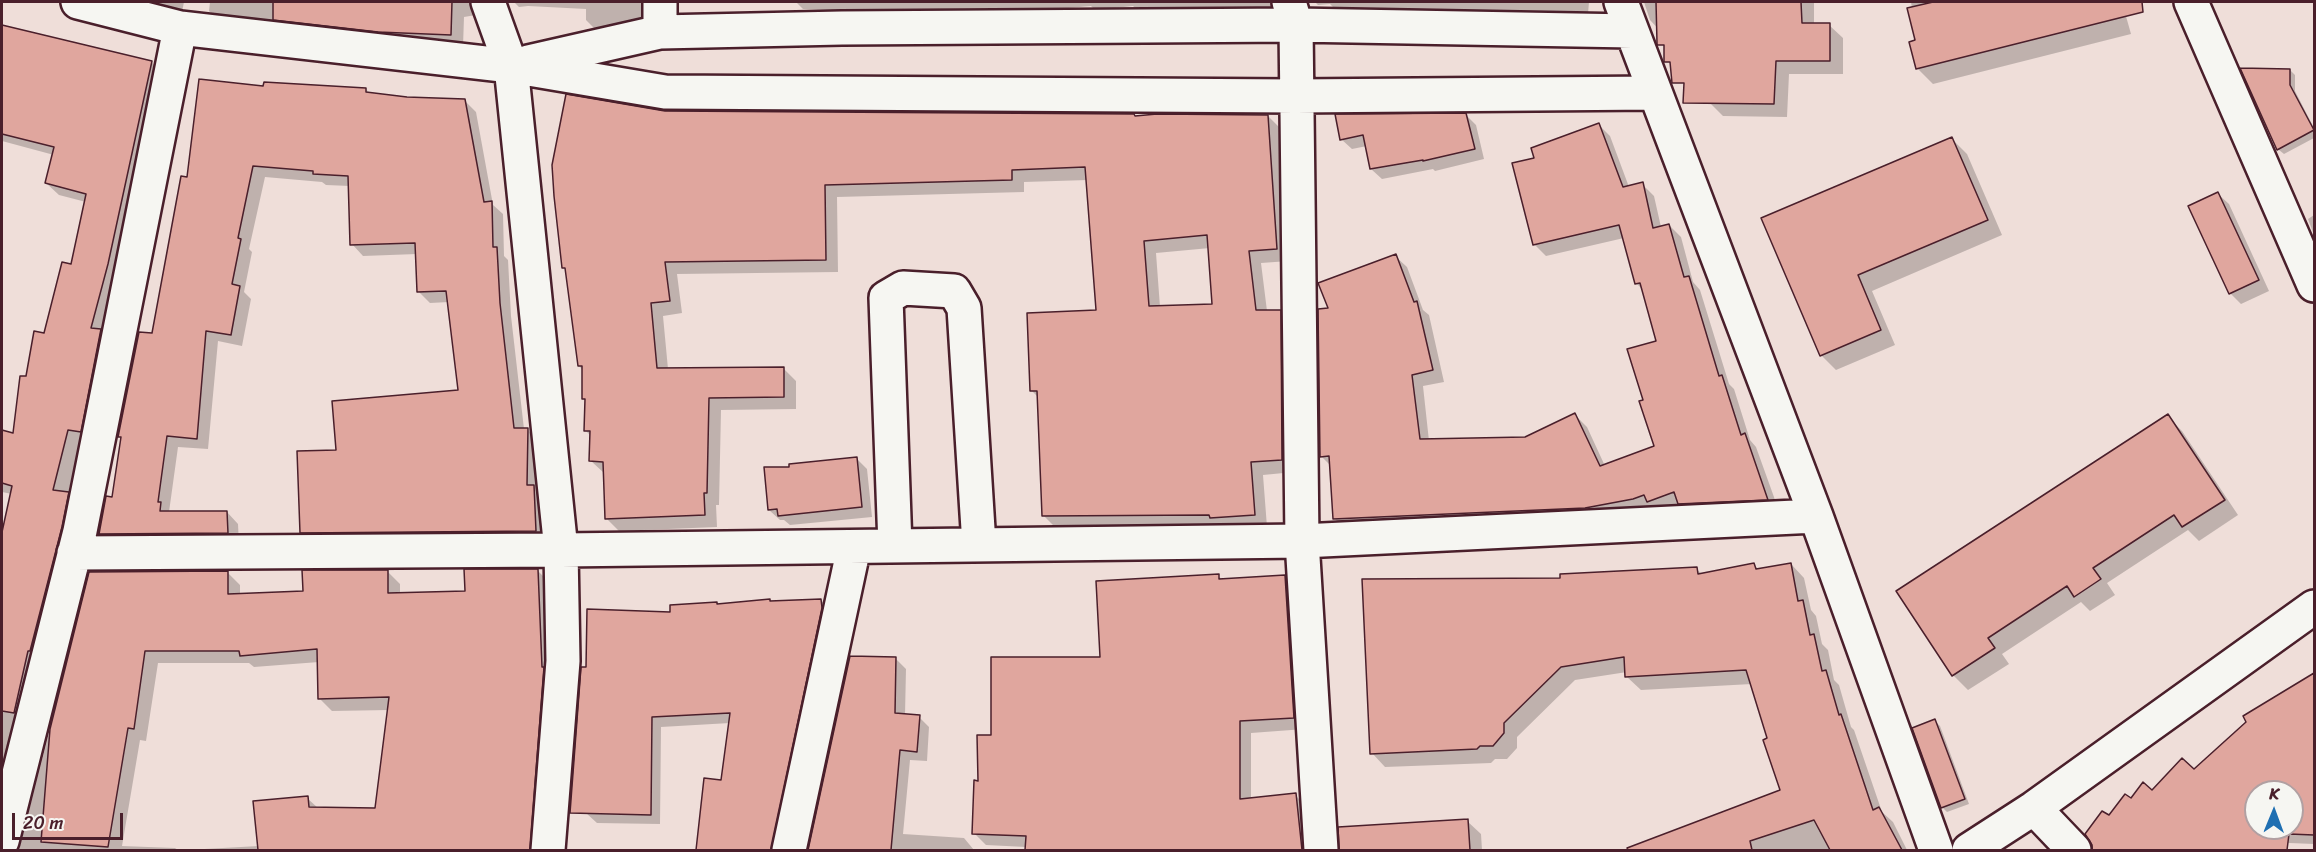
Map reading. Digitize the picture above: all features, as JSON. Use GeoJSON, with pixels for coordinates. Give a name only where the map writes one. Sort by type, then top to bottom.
{"type":"FeatureCollection","features":[{"type":"Feature","properties":{"kind":"street"},"geometry":{"type":"LineString","coordinates":[[78,2],[180,28],[511,66],[665,92],[1296,96],[1655,93]]}},
{"type":"Feature","properties":{"kind":"street"},"geometry":{"type":"LineString","coordinates":[[488,2],[511,66],[561,550],[563,661],[548,850]]}},
{"type":"Feature","properties":{"kind":"street"},"geometry":{"type":"LineString","coordinates":[[2190,2],[2314,285]]}},
{"type":"Feature","properties":{"kind":"street"},"geometry":{"type":"LineString","coordinates":[[511,66],[660,16],[1292,13],[1627,16],[1816,516],[1936,850]]}},
{"type":"Feature","properties":{"kind":"street"},"geometry":{"type":"LineString","coordinates":[[1292,13],[1296,96],[1302,541],[1321,850]]}},
{"type":"Feature","properties":{"kind":"street"},"geometry":{"type":"LineString","coordinates":[[2,841],[74,553],[180,28]]}},
{"type":"Feature","properties":{"kind":"street"},"geometry":{"type":"LineString","coordinates":[[896,546],[886,298],[903,288],[954,291],[964,308],[979,545]]}},
{"type":"Feature","properties":{"kind":"street"},"geometry":{"type":"LineString","coordinates":[[74,553],[1302,541],[1816,516]]}},
{"type":"Feature","properties":{"kind":"street"},"geometry":{"type":"LineString","coordinates":[[789,850],[854,547]]}},
{"type":"Feature","properties":{"kind":"street"},"geometry":{"type":"LineString","coordinates":[[1968,850],[2034,808],[2314,607]]}},
{"type":"Feature","properties":{"kind":"street"},"geometry":{"type":"LineString","coordinates":[[2034,808],[2074,850]]}},
{"type":"Feature","properties":{"kind":"building"},"geometry":{"type":"Polygon","coordinates":[[[273,2],[452,2],[451,35],[378,32],[273,20],[273,2]]]}},
{"type":"Feature","properties":{"kind":"building"},"geometry":{"type":"Polygon","coordinates":[[[1656,2],[1801,2],[1802,23],[1830,23],[1830,61],[1776,61],[1774,104],[1683,103],[1684,83],[1672,83],[1670,62],[1664,62],[1664,45],[1657,45],[1656,2]]]}},
{"type":"Feature","properties":{"kind":"building"},"geometry":{"type":"Polygon","coordinates":[[[1933,2],[2142,2],[2143,12],[1916,69],[1909,42],[1915,40],[1907,8],[1933,2]]]}},
{"type":"Feature","properties":{"kind":"building"},"geometry":{"type":"Polygon","coordinates":[[[2,25],[152,61],[108,264],[91,328],[101,329],[81,432],[68,430],[53,490],[69,492],[62,527],[30,651],[28,651],[14,713],[2,711],[2,532],[12,486],[2,483],[2,430],[13,433],[20,376],[26,376],[34,331],[44,333],[62,262],[71,264],[86,194],[45,183],[54,147],[2,134],[2,25]]]}},
{"type":"Feature","properties":{"kind":"building"},"geometry":{"type":"Polygon","coordinates":[[[2240,68],[2290,69],[2290,85],[2314,130],[2277,150],[2240,68]]]}},
{"type":"Feature","properties":{"kind":"building"},"geometry":{"type":"Polygon","coordinates":[[[199,79],[263,86],[264,82],[366,88],[366,92],[407,97],[465,99],[484,202],[492,201],[493,247],[497,247],[500,303],[514,428],[528,428],[527,485],[534,485],[536,531],[300,533],[297,451],[336,450],[332,401],[458,390],[446,291],[417,292],[415,243],[350,245],[348,176],[253,166],[238,238],[241,239],[232,284],[240,286],[231,335],[206,331],[197,439],[167,436],[158,502],[161,502],[160,511],[227,511],[228,533],[99,534],[106,496],[112,497],[121,437],[118,437],[139,332],[152,333],[181,176],[187,177],[199,79]]]}},
{"type":"Feature","properties":{"kind":"building"},"geometry":{"type":"Polygon","coordinates":[[[566,94],[665,111],[1134,114],[1135,116],[1157,114],[1268,115],[1277,249],[1249,251],[1256,310],[1281,310],[1282,460],[1251,462],[1255,515],[1210,518],[1209,515],[1042,516],[1037,391],[1030,391],[1027,313],[1096,310],[1085,167],[1012,170],[1012,180],[825,185],[826,260],[665,262],[670,301],[651,303],[657,368],[784,367],[784,397],[709,398],[705,515],[605,519],[603,462],[589,461],[590,431],[584,431],[585,399],[582,399],[582,366],[578,366],[565,268],[562,268],[552,165],[566,94]],[[1207,235],[1144,241],[1149,306],[1212,304],[1207,235]]]}},
{"type":"Feature","properties":{"kind":"building"},"geometry":{"type":"Polygon","coordinates":[[[1466,113],[1475,149],[1423,161],[1370,169],[1363,135],[1340,140],[1335,114],[1466,113]]]}},
{"type":"Feature","properties":{"kind":"building"},"geometry":{"type":"Polygon","coordinates":[[[1599,123],[1623,187],[1643,182],[1653,228],[1669,224],[1684,277],[1689,276],[1719,376],[1722,375],[1741,435],[1745,433],[1768,500],[1678,504],[1674,492],[1647,502],[1644,495],[1585,508],[1333,519],[1329,456],[1320,457],[1318,309],[1328,308],[1318,283],[1396,254],[1414,302],[1417,301],[1433,370],[1412,375],[1420,439],[1525,437],[1575,413],[1600,466],[1654,446],[1639,401],[1643,400],[1627,349],[1656,341],[1640,283],[1635,284],[1619,225],[1533,245],[1512,163],[1534,158],[1531,148],[1599,123]]]}},
{"type":"Feature","properties":{"kind":"building"},"geometry":{"type":"Polygon","coordinates":[[[1952,137],[1988,220],[1858,275],[1881,330],[1820,356],[1761,218],[1952,137]]]}},
{"type":"Feature","properties":{"kind":"building"},"geometry":{"type":"Polygon","coordinates":[[[2218,192],[2259,280],[2229,294],[2188,206],[2218,192]]]}},
{"type":"Feature","properties":{"kind":"building"},"geometry":{"type":"Polygon","coordinates":[[[2168,414],[2225,500],[2182,527],[2174,515],[2093,568],[2101,579],[2074,597],[2067,586],[1988,638],[1995,648],[1952,676],[1896,591],[2168,414]]]}},
{"type":"Feature","properties":{"kind":"building"},"geometry":{"type":"Polygon","coordinates":[[[857,457],[862,507],[778,516],[777,509],[768,510],[764,467],[789,467],[789,464],[857,457]]]}},
{"type":"Feature","properties":{"kind":"building"},"geometry":{"type":"Polygon","coordinates":[[[1754,563],[1756,569],[1791,563],[1798,601],[1803,600],[1810,635],[1814,634],[1822,671],[1826,670],[1839,715],[1841,714],[1873,810],[1879,807],[1902,850],[1830,850],[1814,820],[1750,841],[1752,850],[1628,850],[1627,848],[1780,790],[1763,740],[1767,738],[1746,670],[1625,677],[1624,657],[1561,667],[1504,723],[1504,733],[1493,746],[1480,746],[1477,749],[1370,754],[1362,579],[1560,578],[1560,574],[1697,567],[1698,574],[1754,563]]]}},
{"type":"Feature","properties":{"kind":"building"},"geometry":{"type":"Polygon","coordinates":[[[464,569],[538,569],[542,667],[544,667],[530,850],[258,850],[253,801],[308,796],[309,807],[375,808],[389,697],[318,699],[317,649],[240,656],[239,651],[145,651],[134,729],[128,728],[108,847],[41,842],[50,729],[89,572],[228,571],[228,594],[303,591],[302,570],[388,570],[388,593],[465,591],[464,569]]]}},
{"type":"Feature","properties":{"kind":"building"},"geometry":{"type":"Polygon","coordinates":[[[1219,574],[1219,579],[1285,575],[1294,718],[1240,721],[1240,799],[1296,793],[1302,850],[1025,850],[1026,836],[972,834],[974,780],[978,781],[977,735],[991,735],[991,657],[1100,657],[1096,581],[1219,574]]]}},
{"type":"Feature","properties":{"kind":"building"},"geometry":{"type":"Polygon","coordinates":[[[770,599],[770,601],[821,599],[822,608],[771,850],[696,850],[704,778],[721,780],[730,713],[652,717],[651,815],[570,813],[581,667],[586,667],[587,609],[670,612],[670,605],[717,602],[717,604],[770,599]]]}},
{"type":"Feature","properties":{"kind":"building"},"geometry":{"type":"Polygon","coordinates":[[[850,656],[896,657],[895,713],[920,715],[917,752],[900,750],[891,850],[808,850],[850,656]]]}},
{"type":"Feature","properties":{"kind":"building"},"geometry":{"type":"Polygon","coordinates":[[[2314,673],[2314,835],[2304,835],[2304,780],[2244,780],[2244,840],[2288,840],[2287,850],[2092,850],[2092,845],[2085,834],[2102,811],[2109,815],[2125,794],[2131,798],[2143,782],[2152,790],[2182,758],[2194,769],[2246,722],[2243,716],[2314,673]]]}},
{"type":"Feature","properties":{"kind":"building"},"geometry":{"type":"Polygon","coordinates":[[[1935,719],[1965,799],[1941,808],[1912,728],[1935,719]]]}},
{"type":"Feature","properties":{"kind":"building"},"geometry":{"type":"Polygon","coordinates":[[[1468,819],[1470,850],[1339,850],[1338,827],[1468,819]]]}}]}
